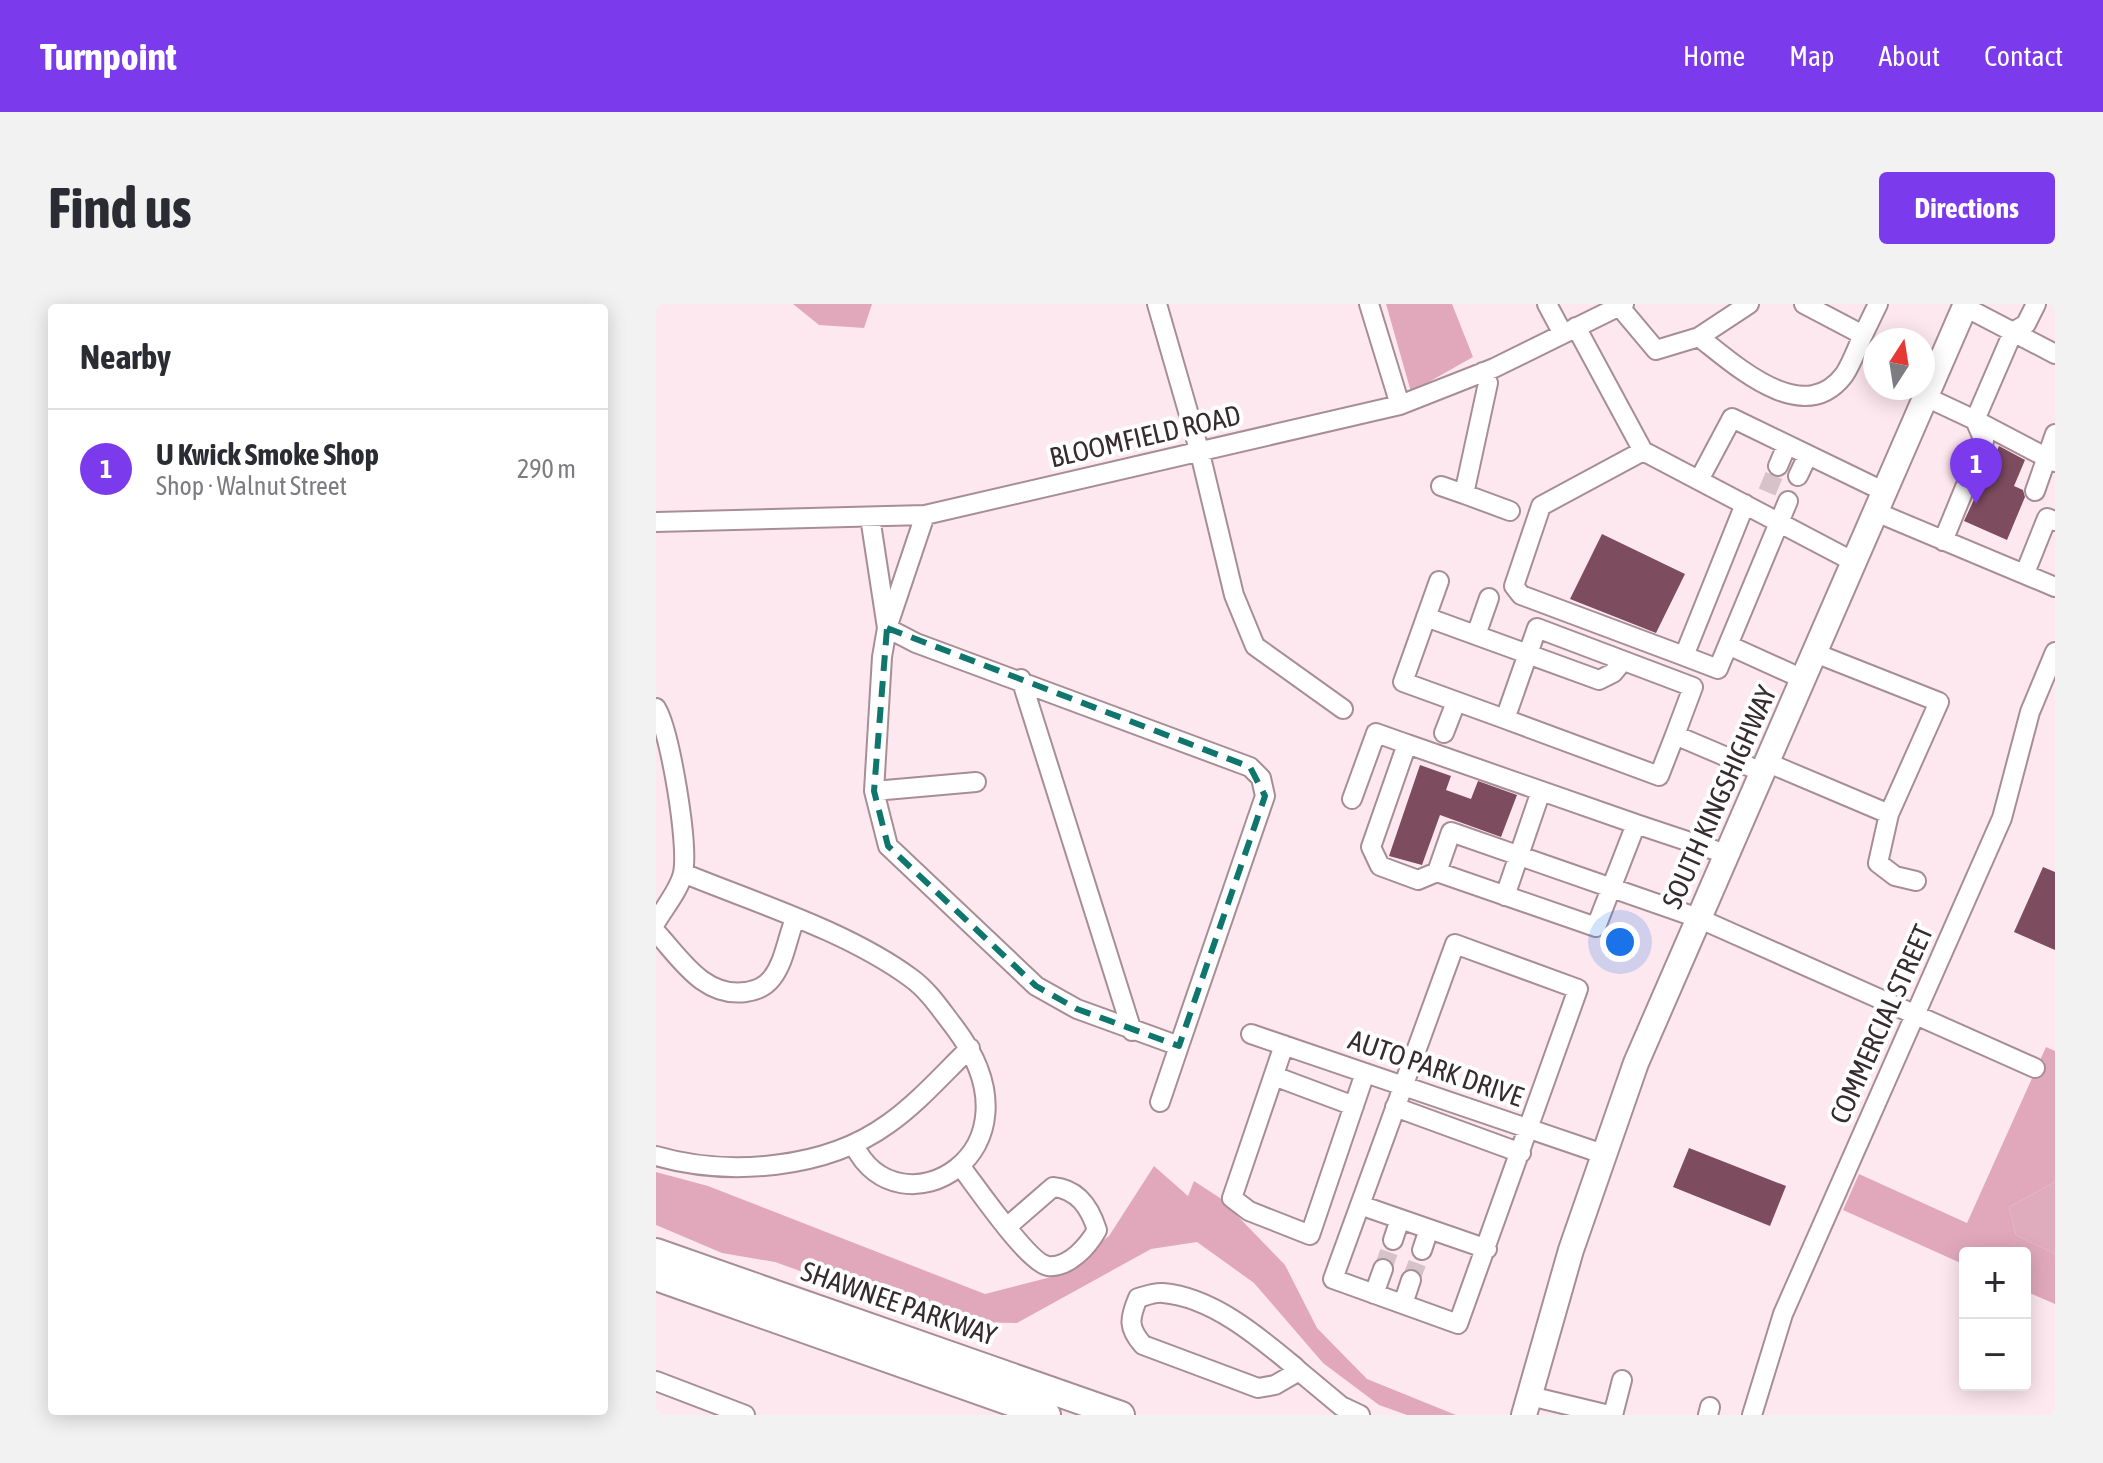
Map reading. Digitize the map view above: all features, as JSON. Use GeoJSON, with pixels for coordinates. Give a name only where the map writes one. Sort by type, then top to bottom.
{"type":"FeatureCollection","features":[{"type":"Feature","properties":{"kind":"highway","name":"SHAWNEE PARKWAY"},"geometry":{"type":"LineString","coordinates":[[656,1252],[1121,1415]]}},
{"type":"Feature","properties":{"kind":"highway","name":"SHAWNEE PARKWAY"},"geometry":{"type":"LineString","coordinates":[[656,1277],[1047,1415]]}},
{"type":"Feature","properties":{"kind":"main road","name":"SOUTH KINGSHIGHWAY"},"geometry":{"type":"LineString","coordinates":[[1935,377],[1966,306]]}},
{"type":"Feature","properties":{"kind":"main road","name":"SOUTH KINGSHIGHWAY"},"geometry":{"type":"LineString","coordinates":[[1527,1405],[1603,1154],[1636,1063],[1925,400]]}},
{"type":"Feature","properties":{"kind":"street"},"geometry":{"type":"LineString","coordinates":[[1157,304],[1200,453],[1234,595],[1255,646],[1343,709]]}},
{"type":"Feature","properties":{"kind":"street"},"geometry":{"type":"LineString","coordinates":[[1369,304],[1400,405]]}},
{"type":"Feature","properties":{"kind":"street"},"geometry":{"type":"LineString","coordinates":[[1547,304],[1569,331],[1643,451],[1854,562]]}},
{"type":"Feature","properties":{"kind":"street"},"geometry":{"type":"LineString","coordinates":[[1622,305],[1656,350],[1699,337],[1749,304]]}},
{"type":"Feature","properties":{"kind":"street"},"geometry":{"type":"LineString","coordinates":[[1699,337],[1755,380],[1795,397],[1826,390],[1843,376],[1863,335],[1804,304]]}},
{"type":"Feature","properties":{"kind":"street"},"geometry":{"type":"LineString","coordinates":[[1866,328],[1878,304]]}},
{"type":"Feature","properties":{"kind":"street"},"geometry":{"type":"LineString","coordinates":[[1943,541],[1984,441],[1975,420],[2013,332],[2026,324],[2036,304]]}},
{"type":"Feature","properties":{"kind":"street","name":"BLOOMFIELD ROAD"},"geometry":{"type":"LineString","coordinates":[[656,522],[925,515],[1400,405],[1483,372],[1622,305]]}},
{"type":"Feature","properties":{"kind":"street"},"geometry":{"type":"LineString","coordinates":[[1966,306],[2055,354]]}},
{"type":"Feature","properties":{"kind":"street"},"geometry":{"type":"LineString","coordinates":[[2031,343],[2041,357],[2055,365]]}},
{"type":"Feature","properties":{"kind":"street"},"geometry":{"type":"LineString","coordinates":[[1464,494],[1488,383],[1483,372]]}},
{"type":"Feature","properties":{"kind":"street"},"geometry":{"type":"LineString","coordinates":[[1932,400],[2050,458]]}},
{"type":"Feature","properties":{"kind":"street"},"geometry":{"type":"LineString","coordinates":[[1699,480],[1732,418],[1808,455],[1943,541],[2055,587]]}},
{"type":"Feature","properties":{"kind":"street"},"geometry":{"type":"LineString","coordinates":[[2035,491],[2050,458],[2055,434]]}},
{"type":"Feature","properties":{"kind":"street"},"geometry":{"type":"LineString","coordinates":[[1778,466],[1787,445]]}},
{"type":"Feature","properties":{"kind":"street"},"geometry":{"type":"LineString","coordinates":[[1643,451],[1541,506],[1514,586],[1521,595],[1718,669],[1788,501]]}},
{"type":"Feature","properties":{"kind":"street"},"geometry":{"type":"LineString","coordinates":[[1798,476],[1808,455]]}},
{"type":"Feature","properties":{"kind":"street"},"geometry":{"type":"LineString","coordinates":[[1441,486],[1510,511]]}},
{"type":"Feature","properties":{"kind":"street"},"geometry":{"type":"LineString","coordinates":[[1684,656],[1752,508],[1767,492]]}},
{"type":"Feature","properties":{"kind":"street"},"geometry":{"type":"LineString","coordinates":[[887,628],[925,515]]}},
{"type":"Feature","properties":{"kind":"street"},"geometry":{"type":"LineString","coordinates":[[870,517],[887,628],[874,791],[888,846],[1036,986],[1077,1009],[1179,1046]]}},
{"type":"Feature","properties":{"kind":"street"},"geometry":{"type":"LineString","coordinates":[[2025,573],[2047,518],[2055,521]]}},
{"type":"Feature","properties":{"kind":"street"},"geometry":{"type":"LineString","coordinates":[[1439,581],[1403,682],[1659,776],[1693,687],[1537,628],[1505,719]]}},
{"type":"Feature","properties":{"kind":"street"},"geometry":{"type":"LineString","coordinates":[[1476,635],[1489,598]]}},
{"type":"Feature","properties":{"kind":"street"},"geometry":{"type":"LineString","coordinates":[[1426,617],[1599,680],[1613,673],[1623,661]]}},
{"type":"Feature","properties":{"kind":"street"},"geometry":{"type":"LineString","coordinates":[[887,628],[916,643],[1021,679],[1250,767],[1261,778],[1265,796],[1160,1102]]}},
{"type":"Feature","properties":{"kind":"street"},"geometry":{"type":"LineString","coordinates":[[1728,645],[1803,679]]}},
{"type":"Feature","properties":{"kind":"street","name":"COMMERCIAL STREET"},"geometry":{"type":"LineString","coordinates":[[1752,1415],[1783,1314],[2002,818],[2030,712],[2055,652]]}},
{"type":"Feature","properties":{"kind":"street"},"geometry":{"type":"LineString","coordinates":[[1815,653],[1939,702],[1880,841],[1878,863],[1895,876],[1916,881]]}},
{"type":"Feature","properties":{"kind":"street"},"geometry":{"type":"LineString","coordinates":[[1021,679],[1132,1031]]}},
{"type":"Feature","properties":{"kind":"street"},"geometry":{"type":"LineString","coordinates":[[1444,733],[1456,702]]}},
{"type":"Feature","properties":{"kind":"street"},"geometry":{"type":"LineString","coordinates":[[656,708],[665,723],[662,750],[682,826],[683,873],[656,922]]}},
{"type":"Feature","properties":{"kind":"street"},"geometry":{"type":"LineString","coordinates":[[1352,799],[1376,733],[1726,854]]}},
{"type":"Feature","properties":{"kind":"street"},"geometry":{"type":"LineString","coordinates":[[1675,735],[1889,814]]}},
{"type":"Feature","properties":{"kind":"street"},"geometry":{"type":"LineString","coordinates":[[1407,744],[1371,847],[1380,866],[1418,880],[1437,872],[1596,927],[1636,824]]}},
{"type":"Feature","properties":{"kind":"street"},"geometry":{"type":"LineString","coordinates":[[874,791],[976,782]]}},
{"type":"Feature","properties":{"kind":"street"},"geometry":{"type":"LineString","coordinates":[[1505,896],[1541,791]]}},
{"type":"Feature","properties":{"kind":"street"},"geometry":{"type":"LineString","coordinates":[[1437,872],[1451,832],[1698,918],[2035,1068]]}},
{"type":"Feature","properties":{"kind":"street"},"geometry":{"type":"LineString","coordinates":[[683,873],[861,949],[911,978],[931,995],[970,1048],[982,1078],[986,1118],[982,1139],[961,1167],[941,1178],[912,1183],[892,1180],[871,1170],[854,1145]]}},
{"type":"Feature","properties":{"kind":"street"},"geometry":{"type":"LineString","coordinates":[[656,932],[695,976],[712,988],[733,994],[758,990],[771,979],[781,963],[795,919]]}},
{"type":"Feature","properties":{"kind":"street"},"geometry":{"type":"LineString","coordinates":[[1455,944],[1578,989],[1458,1324],[1333,1279],[1403,1086],[1455,944]]}},
{"type":"Feature","properties":{"kind":"street","name":"AUTO PARK DRIVE"},"geometry":{"type":"LineString","coordinates":[[1251,1034],[1603,1154]]}},
{"type":"Feature","properties":{"kind":"street"},"geometry":{"type":"LineString","coordinates":[[1284,1045],[1232,1198],[1249,1211],[1310,1235],[1365,1073]]}},
{"type":"Feature","properties":{"kind":"street"},"geometry":{"type":"LineString","coordinates":[[656,1156],[685,1164],[734,1167],[812,1157],[854,1145],[889,1124],[970,1048]]}},
{"type":"Feature","properties":{"kind":"street"},"geometry":{"type":"LineString","coordinates":[[1274,1076],[1354,1106]]}},
{"type":"Feature","properties":{"kind":"street"},"geometry":{"type":"LineString","coordinates":[[1395,1107],[1521,1153]]}},
{"type":"Feature","properties":{"kind":"street"},"geometry":{"type":"LineString","coordinates":[[961,1167],[1008,1226],[1035,1259],[1047,1266],[1065,1263],[1090,1243],[1097,1230],[1092,1215],[1076,1193],[1053,1187],[1008,1226]]}},
{"type":"Feature","properties":{"kind":"street"},"geometry":{"type":"LineString","coordinates":[[1360,1205],[1487,1249]]}},
{"type":"Feature","properties":{"kind":"street"},"geometry":{"type":"LineString","coordinates":[[1393,1240],[1400,1219]]}},
{"type":"Feature","properties":{"kind":"street"},"geometry":{"type":"LineString","coordinates":[[1422,1250],[1429,1229]]}},
{"type":"Feature","properties":{"kind":"street"},"geometry":{"type":"LineString","coordinates":[[1374,1294],[1383,1269]]}},
{"type":"Feature","properties":{"kind":"street"},"geometry":{"type":"LineString","coordinates":[[1403,1304],[1411,1280]]}},
{"type":"Feature","properties":{"kind":"street"},"geometry":{"type":"LineString","coordinates":[[1299,1371],[1275,1385],[1258,1388],[1143,1345],[1132,1332],[1130,1317],[1138,1298],[1161,1292],[1199,1303],[1249,1329],[1341,1406],[1360,1415]]}},
{"type":"Feature","properties":{"kind":"street"},"geometry":{"type":"LineString","coordinates":[[1527,1405],[1611,1415],[1622,1380]]}},
{"type":"Feature","properties":{"kind":"street"},"geometry":{"type":"LineString","coordinates":[[656,1382],[745,1415]]}},
{"type":"Feature","properties":{"kind":"highlighted area"},"geometry":{"type":"Polygon","coordinates":[[[887,628],[1250,767],[1265,796],[1179,1046],[1077,1009],[1036,986],[888,846],[874,791],[887,628]]]}},
{"type":"Feature","properties":{"kind":"shaded area"},"geometry":{"type":"Polygon","coordinates":[[[793,304],[872,304],[864,328],[819,325],[793,304]]]}},
{"type":"Feature","properties":{"kind":"shaded area"},"geometry":{"type":"Polygon","coordinates":[[[1386,304],[1452,304],[1473,357],[1411,392],[1386,304]]]}},
{"type":"Feature","properties":{"kind":"shaded area"},"geometry":{"type":"Polygon","coordinates":[[[2046,1047],[2055,1051],[2055,1182],[2009,1207],[2016,1235],[2055,1254],[2055,1304],[2031,1294],[2031,1247],[1959,1247],[1959,1262],[1843,1210],[1859,1174],[1967,1223],[2046,1047]]]}},
{"type":"Feature","properties":{"kind":"shaded area"},"geometry":{"type":"Polygon","coordinates":[[[1154,1166],[1188,1196],[1194,1181],[1220,1198],[1285,1265],[1317,1328],[1367,1379],[1456,1415],[1407,1415],[1379,1405],[1323,1363],[1254,1283],[1197,1242],[1151,1249],[1017,1323],[966,1322],[867,1295],[775,1262],[722,1253],[656,1225],[656,1172],[708,1186],[985,1294],[1055,1276],[1109,1236],[1154,1166]]]}},
{"type":"Feature","properties":{"kind":"shaded area"},"geometry":{"type":"Polygon","coordinates":[[[2055,1182],[2055,1254],[2016,1235],[2009,1207],[2055,1182]]]}},
{"type":"Feature","properties":{"kind":"building"},"geometry":{"type":"Polygon","coordinates":[[[1999,446],[2025,460],[2014,486],[2023,490],[2025,497],[2007,540],[1964,521],[1999,446]]]}},
{"type":"Feature","properties":{"kind":"building"},"geometry":{"type":"Polygon","coordinates":[[[1602,534],[1685,574],[1656,633],[1570,599],[1602,534]]]}},
{"type":"Feature","properties":{"kind":"building"},"geometry":{"type":"Polygon","coordinates":[[[1420,765],[1451,776],[1446,790],[1471,799],[1478,781],[1517,795],[1501,837],[1440,815],[1422,865],[1389,856],[1420,765]]]}},
{"type":"Feature","properties":{"kind":"building"},"geometry":{"type":"Polygon","coordinates":[[[2043,867],[2055,872],[2055,950],[2014,932],[2043,867]]]}},
{"type":"Feature","properties":{"kind":"building"},"geometry":{"type":"Polygon","coordinates":[[[1689,1148],[1786,1186],[1770,1226],[1673,1187],[1689,1148]]]}},
{"type":"Feature","properties":{"kind":"tunnel"},"geometry":{"type":"LineString","coordinates":[[1767,492],[1778,466]]}},
{"type":"Feature","properties":{"kind":"tunnel"},"geometry":{"type":"LineString","coordinates":[[1383,1269],[1393,1240]]}},
{"type":"Feature","properties":{"kind":"tunnel"},"geometry":{"type":"LineString","coordinates":[[1411,1280],[1422,1250]]}},
{"type":"Feature","properties":{"kind":"place","name":"U Kwick Smoke Shop"},"geometry":{"type":"Point","coordinates":[1976,504]}}]}
